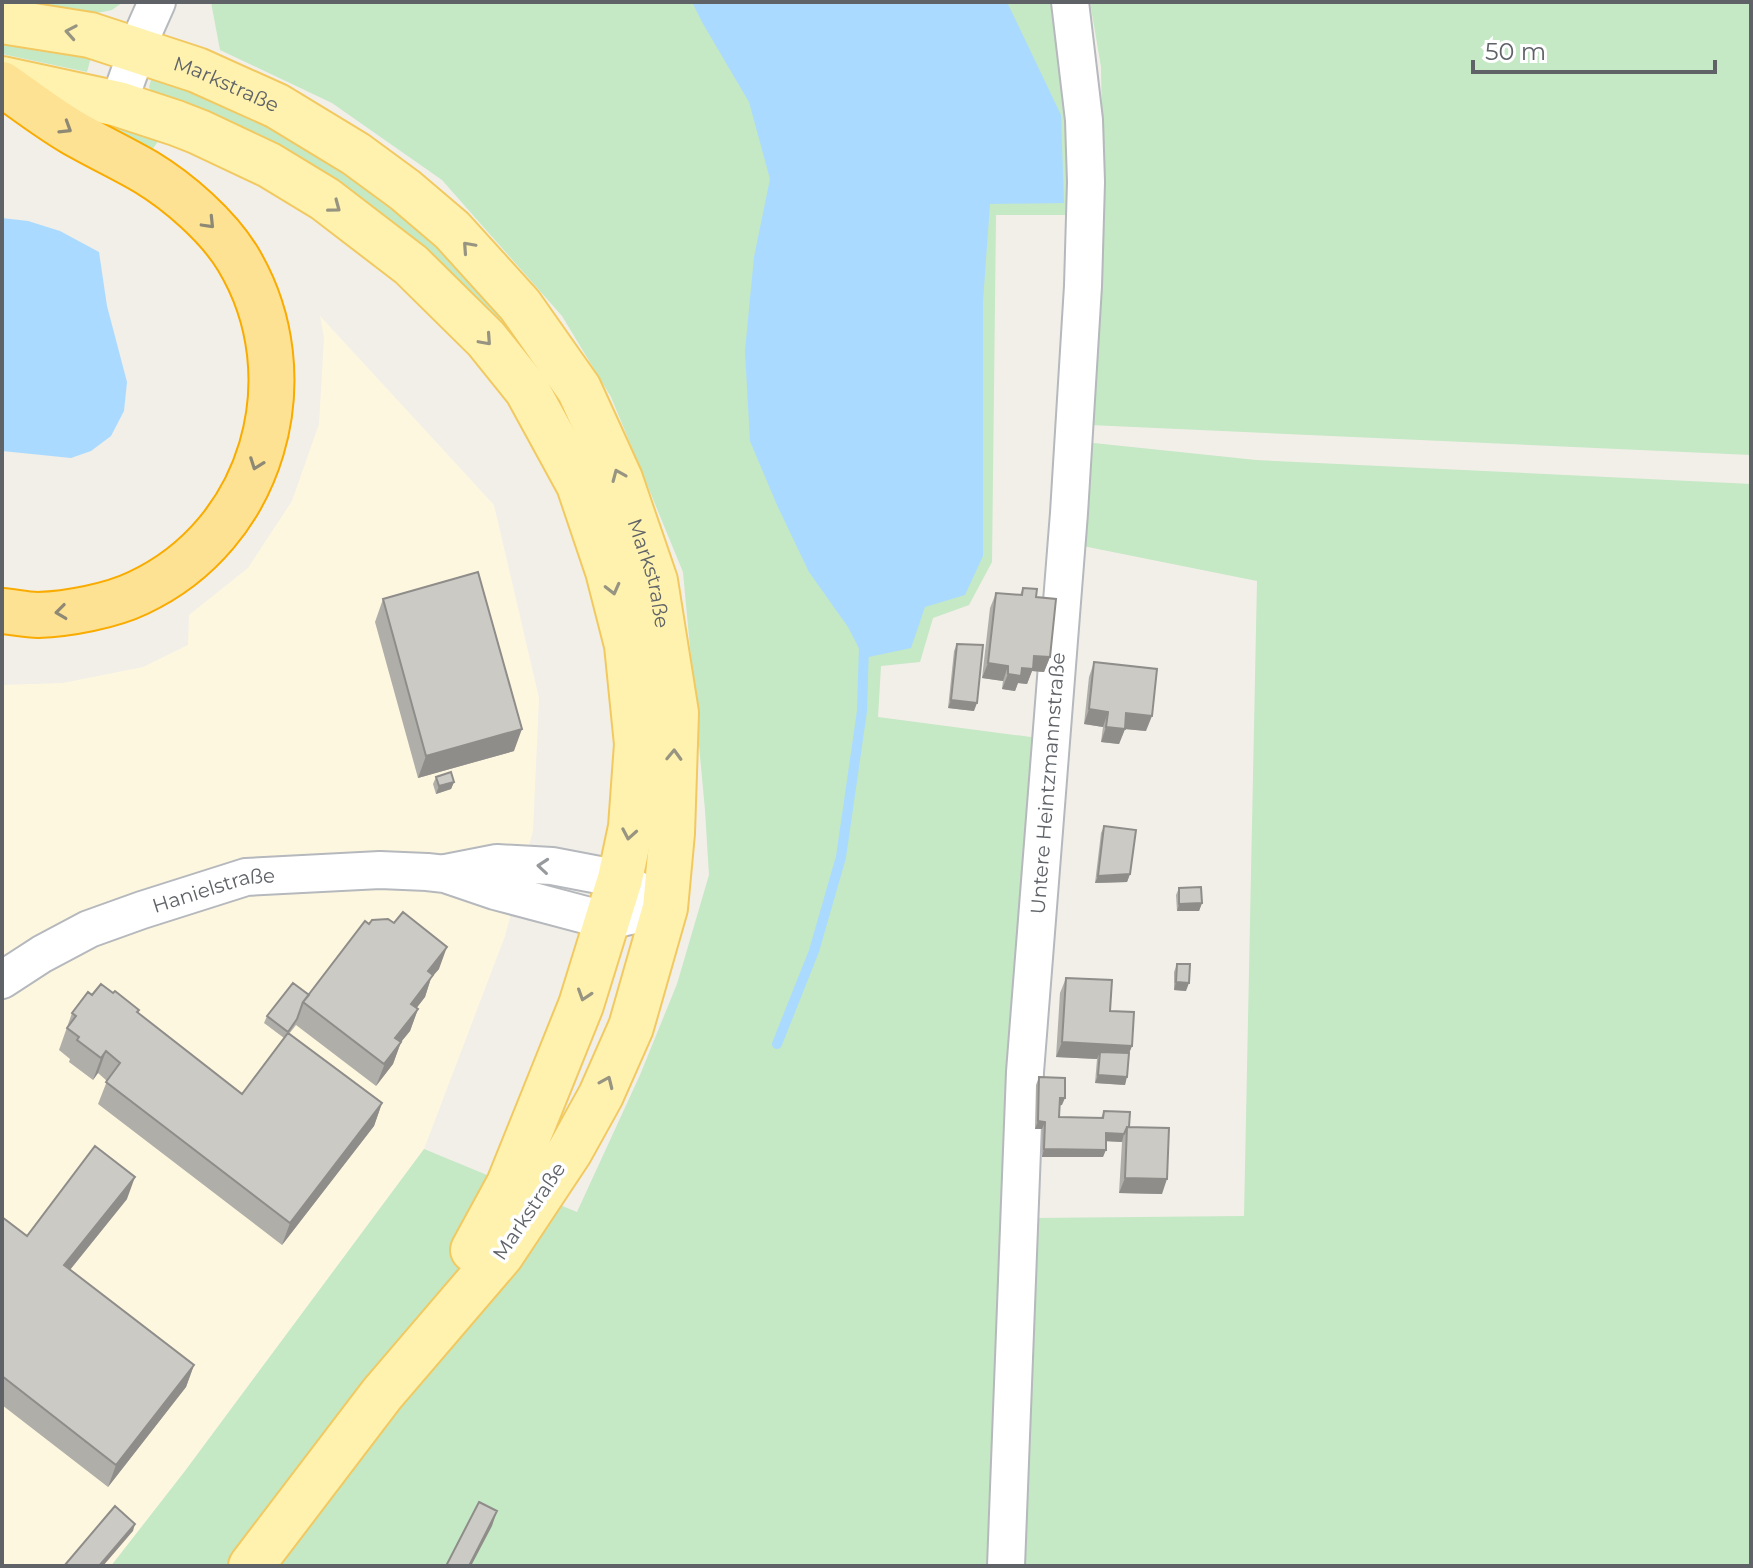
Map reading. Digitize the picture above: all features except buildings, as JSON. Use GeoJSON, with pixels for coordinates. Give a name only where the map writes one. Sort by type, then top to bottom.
{"type":"FeatureCollection","features":[{"type":"Feature","properties":{"kind":"highway"},"geometry":{"type":"LineString","coordinates":[[2,82],[69,131],[149,174],[197,210],[219,234],[238,259],[258,300],[270,346],[272,388],[268,431],[255,471],[236,508],[192,558],[165,580],[136,595],[96,608],[38,615],[2,611]]}},
{"type":"Feature","properties":{"kind":"main road","name":"Markstraße"},"geometry":{"type":"LineString","coordinates":[[2,21],[90,35],[197,70],[277,106],[356,154],[452,230],[520,305],[579,389],[620,479],[655,581],[676,713],[672,833],[665,908],[631,1027],[601,1095],[570,1151],[501,1255],[382,1394],[251,1566]]}},
{"type":"Feature","properties":{"kind":"main road","name":"Markstraße"},"geometry":{"type":"LineString","coordinates":[[2,82],[118,104],[199,132],[269,165],[325,199],[411,265],[486,339],[527,390],[579,485],[608,571],[627,645],[637,744],[631,827],[620,879],[581,1005],[509,1184],[478,1243],[382,1394]]}},
{"type":"Feature","properties":{"kind":"street"},"geometry":{"type":"LineString","coordinates":[[118,104],[157,2]]}},
{"type":"Feature","properties":{"kind":"street","name":"Untere Heintzmannstraße"},"geometry":{"type":"LineString","coordinates":[[1006,1566],[1025,1072],[1069,513],[1083,286],[1084,120],[1070,2]]}},
{"type":"Feature","properties":{"kind":"street","name":"Hanielstraße"},"geometry":{"type":"LineString","coordinates":[[445,874],[497,863],[552,866],[620,879],[665,908]]}},
{"type":"Feature","properties":{"kind":"street","name":"Hanielstraße"},"geometry":{"type":"LineString","coordinates":[[2,980],[89,929],[246,877],[380,870],[445,874],[495,891],[608,921],[665,908]]}},
{"type":"Feature","properties":{"kind":"shaded area"},"geometry":{"type":"Polygon","coordinates":[[[320,316],[494,505],[539,698],[533,831],[505,936],[424,1149],[111,1566],[2,1566],[2,685],[63,683],[143,667],[188,645],[189,615],[248,568],[292,501],[319,424],[324,338],[320,316]]]}},
{"type":"Feature","properties":{"kind":"green space"},"geometry":{"type":"Polygon","coordinates":[[[17,2],[123,2],[112,10],[92,14],[17,2]]]}},
{"type":"Feature","properties":{"kind":"green space"},"geometry":{"type":"Polygon","coordinates":[[[211,2],[1055,2],[1074,110],[1070,215],[996,215],[992,562],[969,605],[933,618],[920,662],[881,666],[878,717],[1038,738],[994,1530],[1026,1536],[1034,1218],[1244,1216],[1257,581],[1078,545],[1084,442],[1256,460],[1751,484],[1751,1566],[111,1566],[424,1149],[577,1212],[640,1075],[677,984],[709,875],[683,572],[611,397],[562,316],[442,180],[332,103],[220,50],[211,2]]]}},
{"type":"Feature","properties":{"kind":"green space"},"geometry":{"type":"Polygon","coordinates":[[[1090,2],[1751,2],[1751,455],[1090,425],[1103,188],[1101,67],[1090,2]]]}},
{"type":"Feature","properties":{"kind":"green space"},"geometry":{"type":"Polygon","coordinates":[[[2,36],[94,46],[87,72],[2,54],[2,36]]]}},
{"type":"Feature","properties":{"kind":"green space"},"geometry":{"type":"Polygon","coordinates":[[[154,76],[268,115],[461,259],[573,414],[648,726],[511,352],[154,97],[149,87],[154,76]]]}},
{"type":"Feature","properties":{"kind":"green space"},"geometry":{"type":"Polygon","coordinates":[[[78,114],[159,140],[149,154],[78,114]]]}},
{"type":"Feature","properties":{"kind":"water"},"geometry":{"type":"Polygon","coordinates":[[[692,2],[1007,2],[1061,115],[1064,203],[990,204],[983,301],[983,556],[965,595],[925,607],[911,648],[864,658],[848,627],[809,572],[750,441],[745,351],[754,257],[770,179],[749,102],[692,2]]]}},
{"type":"Feature","properties":{"kind":"water"},"geometry":{"type":"Polygon","coordinates":[[[2,218],[28,221],[60,231],[99,252],[107,306],[127,382],[124,411],[111,436],[91,451],[71,458],[2,451],[2,218]]]}},
{"type":"Feature","properties":{"kind":"waterway"},"geometry":{"type":"LineString","coordinates":[[777,1044],[814,951],[841,857],[862,711],[864,646]]}}]}
